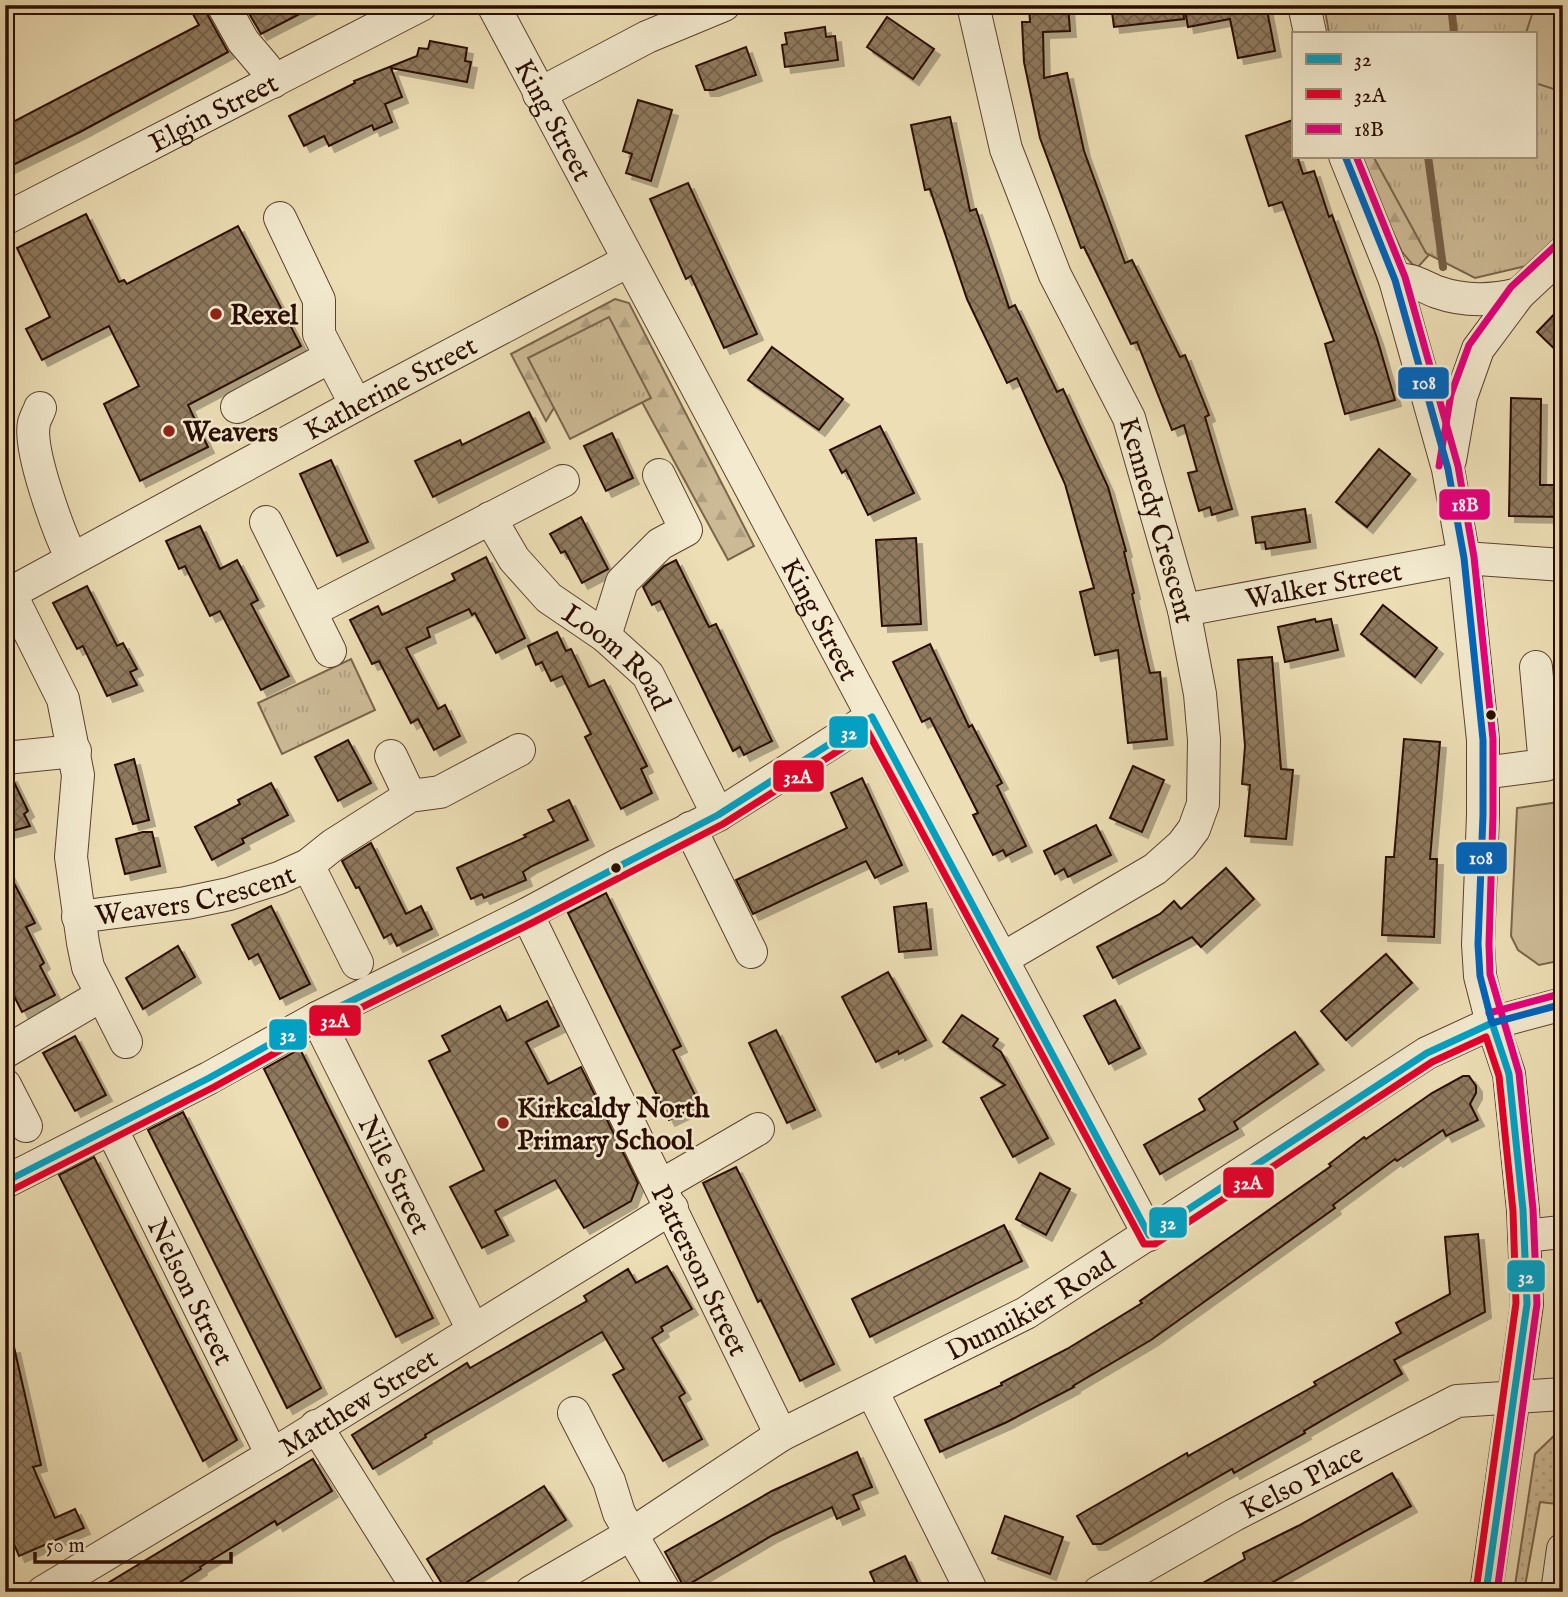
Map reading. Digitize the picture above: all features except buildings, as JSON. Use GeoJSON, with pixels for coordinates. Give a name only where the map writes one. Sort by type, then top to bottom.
{"type":"FeatureCollection","features":[{"type":"Feature","properties":{"kind":"street"},"geometry":{"type":"LineString","coordinates":[[223,5],[243,41],[265,67],[273,82]]}},
{"type":"Feature","properties":{"kind":"street","name":"Elgin Street"},"geometry":{"type":"LineString","coordinates":[[5,219],[421,5]]}},
{"type":"Feature","properties":{"kind":"street","name":"King Street"},"geometry":{"type":"LineString","coordinates":[[493,5],[1149,1235]]}},
{"type":"Feature","properties":{"kind":"street"},"geometry":{"type":"LineString","coordinates":[[539,94],[647,37],[724,5]]}},
{"type":"Feature","properties":{"kind":"street","name":"Kennedy Crescent"},"geometry":{"type":"LineString","coordinates":[[973,5],[1006,149],[1055,275],[1129,418],[1184,610],[1200,694],[1205,740],[1203,804],[1194,829],[1182,845],[1155,869],[1002,958]]}},
{"type":"Feature","properties":{"kind":"street"},"geometry":{"type":"LineString","coordinates":[[1304,5],[1310,32]]}},
{"type":"Feature","properties":{"kind":"street"},"geometry":{"type":"LineString","coordinates":[[1346,158],[1395,280],[1448,469],[1464,558],[1483,740],[1478,944],[1480,976],[1509,1074],[1524,1236],[1527,1304],[1486,1592]]}},
{"type":"Feature","properties":{"kind":"street"},"geometry":{"type":"LineString","coordinates":[[280,218],[319,300],[319,334],[356,405]]}},
{"type":"Feature","properties":{"kind":"street"},"geometry":{"type":"LineString","coordinates":[[1448,469],[1461,397],[1478,349],[1519,294],[1563,253]]}},
{"type":"Feature","properties":{"kind":"street","name":"Katherine Street"},"geometry":{"type":"LineString","coordinates":[[8,594],[628,261]]}},
{"type":"Feature","properties":{"kind":"street"},"geometry":{"type":"LineString","coordinates":[[1395,280],[1408,279],[1437,292],[1473,300],[1495,300],[1519,294]]}},
{"type":"Feature","properties":{"kind":"street"},"geometry":{"type":"LineString","coordinates":[[237,407],[330,357]]}},
{"type":"Feature","properties":{"kind":"street"},"geometry":{"type":"LineString","coordinates":[[40,408],[34,424],[36,452],[62,540],[72,559]]}},
{"type":"Feature","properties":{"kind":"street"},"geometry":{"type":"LineString","coordinates":[[605,636],[622,582],[660,544],[686,530],[659,475]]}},
{"type":"Feature","properties":{"kind":"street"},"geometry":{"type":"LineString","coordinates":[[312,611],[563,481]]}},
{"type":"Feature","properties":{"kind":"street","name":"Loom Road"},"geometry":{"type":"LineString","coordinates":[[490,518],[513,559],[549,598],[605,636],[648,675],[718,815]]}},
{"type":"Feature","properties":{"kind":"street"},"geometry":{"type":"LineString","coordinates":[[266,522],[330,650]]}},
{"type":"Feature","properties":{"kind":"street","name":"Walker Street"},"geometry":{"type":"LineString","coordinates":[[1184,610],[1464,558],[1563,565]]}},
{"type":"Feature","properties":{"kind":"street","name":"Weavers Crescent"},"geometry":{"type":"LineString","coordinates":[[8,594],[63,699],[78,775],[71,857],[78,917],[88,967],[126,1042]]}},
{"type":"Feature","properties":{"kind":"street"},"geometry":{"type":"LineString","coordinates":[[1483,773],[1545,765],[1536,667]]}},
{"type":"Feature","properties":{"kind":"street"},"geometry":{"type":"LineString","coordinates":[[5,1182],[209,1078],[317,1018],[718,815],[872,717]]}},
{"type":"Feature","properties":{"kind":"street","name":"Weavers Crescent"},"geometry":{"type":"LineString","coordinates":[[78,917],[186,903],[279,878],[308,865],[333,845],[410,796],[440,792],[519,750]]}},
{"type":"Feature","properties":{"kind":"street"},"geometry":{"type":"LineString","coordinates":[[5,758],[75,751]]}},
{"type":"Feature","properties":{"kind":"street"},"geometry":{"type":"LineString","coordinates":[[391,756],[410,796]]}},
{"type":"Feature","properties":{"kind":"street"},"geometry":{"type":"LineString","coordinates":[[690,828],[751,952]]}},
{"type":"Feature","properties":{"kind":"street","name":"Weavers Crescent"},"geometry":{"type":"LineString","coordinates":[[308,865],[357,963]]}},
{"type":"Feature","properties":{"kind":"street","name":"Patterson Street"},"geometry":{"type":"LineString","coordinates":[[527,914],[781,1435]]}},
{"type":"Feature","properties":{"kind":"street"},"geometry":{"type":"LineString","coordinates":[[5,1052],[102,995]]}},
{"type":"Feature","properties":{"kind":"street","name":"Dunnikier Road"},"geometry":{"type":"LineString","coordinates":[[531,1592],[632,1534],[781,1435],[1026,1313],[1427,1053],[1492,1023],[1563,1004]]}},
{"type":"Feature","properties":{"kind":"street","name":"Nile Street"},"geometry":{"type":"LineString","coordinates":[[317,1018],[473,1330]]}},
{"type":"Feature","properties":{"kind":"street"},"geometry":{"type":"LineString","coordinates":[[5,1085],[26,1126]]}},
{"type":"Feature","properties":{"kind":"street","name":"Nelson Street"},"geometry":{"type":"LineString","coordinates":[[111,1128],[272,1455]]}},
{"type":"Feature","properties":{"kind":"street","name":"Matthew Street"},"geometry":{"type":"LineString","coordinates":[[43,1592],[272,1455],[473,1330],[666,1197],[758,1129]]}},
{"type":"Feature","properties":{"kind":"street"},"geometry":{"type":"LineString","coordinates":[[1524,1236],[1561,1232]]}},
{"type":"Feature","properties":{"kind":"street"},"geometry":{"type":"LineString","coordinates":[[872,1391],[972,1592]]}},
{"type":"Feature","properties":{"kind":"street","name":"Kelso Place"},"geometry":{"type":"LineString","coordinates":[[1099,1592],[1234,1515],[1457,1401],[1563,1394]]}},
{"type":"Feature","properties":{"kind":"street"},"geometry":{"type":"LineString","coordinates":[[574,1413],[609,1481],[619,1513],[665,1592]]}},
{"type":"Feature","properties":{"kind":"street"},"geometry":{"type":"LineString","coordinates":[[316,1426],[420,1592]]}},
{"type":"Feature","properties":{"kind":"street"},"geometry":{"type":"LineString","coordinates":[[1557,1592],[1563,1549]]}},
{"type":"Feature","properties":{"kind":"green space"},"geometry":{"type":"Polygon","coordinates":[[[1324,5],[1563,5],[1563,235],[1530,265],[1475,278],[1426,253],[1374,158],[1536,158],[1536,32],[1329,32],[1324,5]]]}},
{"type":"Feature","properties":{"kind":"green space"},"geometry":{"type":"Polygon","coordinates":[[[1535,5],[1563,5],[1563,92],[1536,83],[1536,32],[1526,32],[1535,5]]]}},
{"type":"Feature","properties":{"kind":"green space"},"geometry":{"type":"Polygon","coordinates":[[[1359,158],[1477,158],[1436,247],[1418,267],[1402,252],[1359,158]]]}},
{"type":"Feature","properties":{"kind":"green space"},"geometry":{"type":"Polygon","coordinates":[[[615,299],[629,303],[754,546],[728,560],[606,336],[561,396],[546,421],[511,354],[615,299]]]}},
{"type":"Feature","properties":{"kind":"green space"},"geometry":{"type":"Polygon","coordinates":[[[609,317],[651,398],[570,439],[528,358],[609,317]]]}},
{"type":"Feature","properties":{"kind":"green space"},"geometry":{"type":"Polygon","coordinates":[[[351,659],[375,710],[282,754],[258,703],[351,659]]]}},
{"type":"Feature","properties":{"kind":"green space"},"geometry":{"type":"Polygon","coordinates":[[[1559,802],[1563,828],[1563,960],[1539,965],[1518,950],[1511,936],[1517,808],[1559,802]]]}},
{"type":"Feature","properties":{"kind":"green space"},"geometry":{"type":"Polygon","coordinates":[[[1563,1427],[1563,1460],[1556,1504],[1540,1502],[1524,1592],[1514,1592],[1535,1454],[1563,1427]]]}},
{"type":"Feature","properties":{"kind":"waterway"},"geometry":{"type":"LineString","coordinates":[[1451,5],[1454,32]]}},
{"type":"Feature","properties":{"kind":"waterway"},"geometry":{"type":"LineString","coordinates":[[1428,158],[1443,267]]}},
{"type":"Feature","properties":{"kind":"transit line","name":"108"},"geometry":{"type":"LineString","coordinates":[[1346,158],[1395,280],[1448,469],[1464,558],[1483,740],[1478,944],[1480,976],[1492,1023],[1563,1004]]}},
{"type":"Feature","properties":{"kind":"transit line","name":"18B"},"geometry":{"type":"LineString","coordinates":[[1357,158],[1405,277],[1458,466],[1474,557],[1493,739],[1490,974],[1519,1073],[1533,1209],[1537,1304],[1497,1592]]}},
{"type":"Feature","properties":{"kind":"transit line","name":"18B"},"geometry":{"type":"LineString","coordinates":[[1439,466],[1451,394],[1469,345],[1511,287],[1556,245]]}},
{"type":"Feature","properties":{"kind":"transit line","name":"32"},"geometry":{"type":"LineString","coordinates":[[5,1182],[209,1078],[317,1018],[718,815],[872,717],[1149,1235],[1427,1053],[1492,1023],[1509,1074],[1523,1210],[1527,1304],[1486,1592]]}},
{"type":"Feature","properties":{"kind":"transit line","name":"32A"},"geometry":{"type":"LineString","coordinates":[[10,1191],[214,1087],[322,1027],[723,824],[868,732],[1144,1244],[1155,1244],[1432,1062],[1486,1037],[1499,1076],[1513,1211],[1516,1303],[1476,1591]]}},
{"type":"Feature","properties":{"kind":"transit line","name":"18B"},"geometry":{"type":"LineString","coordinates":[[1489,1013],[1560,994]]}},
{"type":"Feature","properties":{"kind":"place","name":"Rexel"},"geometry":{"type":"Point","coordinates":[216,314]}},
{"type":"Feature","properties":{"kind":"place","name":"Weavers"},"geometry":{"type":"Point","coordinates":[169,431]}},
{"type":"Feature","properties":{"kind":"place","name":"Kirkcaldy North Primary School"},"geometry":{"type":"Point","coordinates":[503,1123]}}]}
